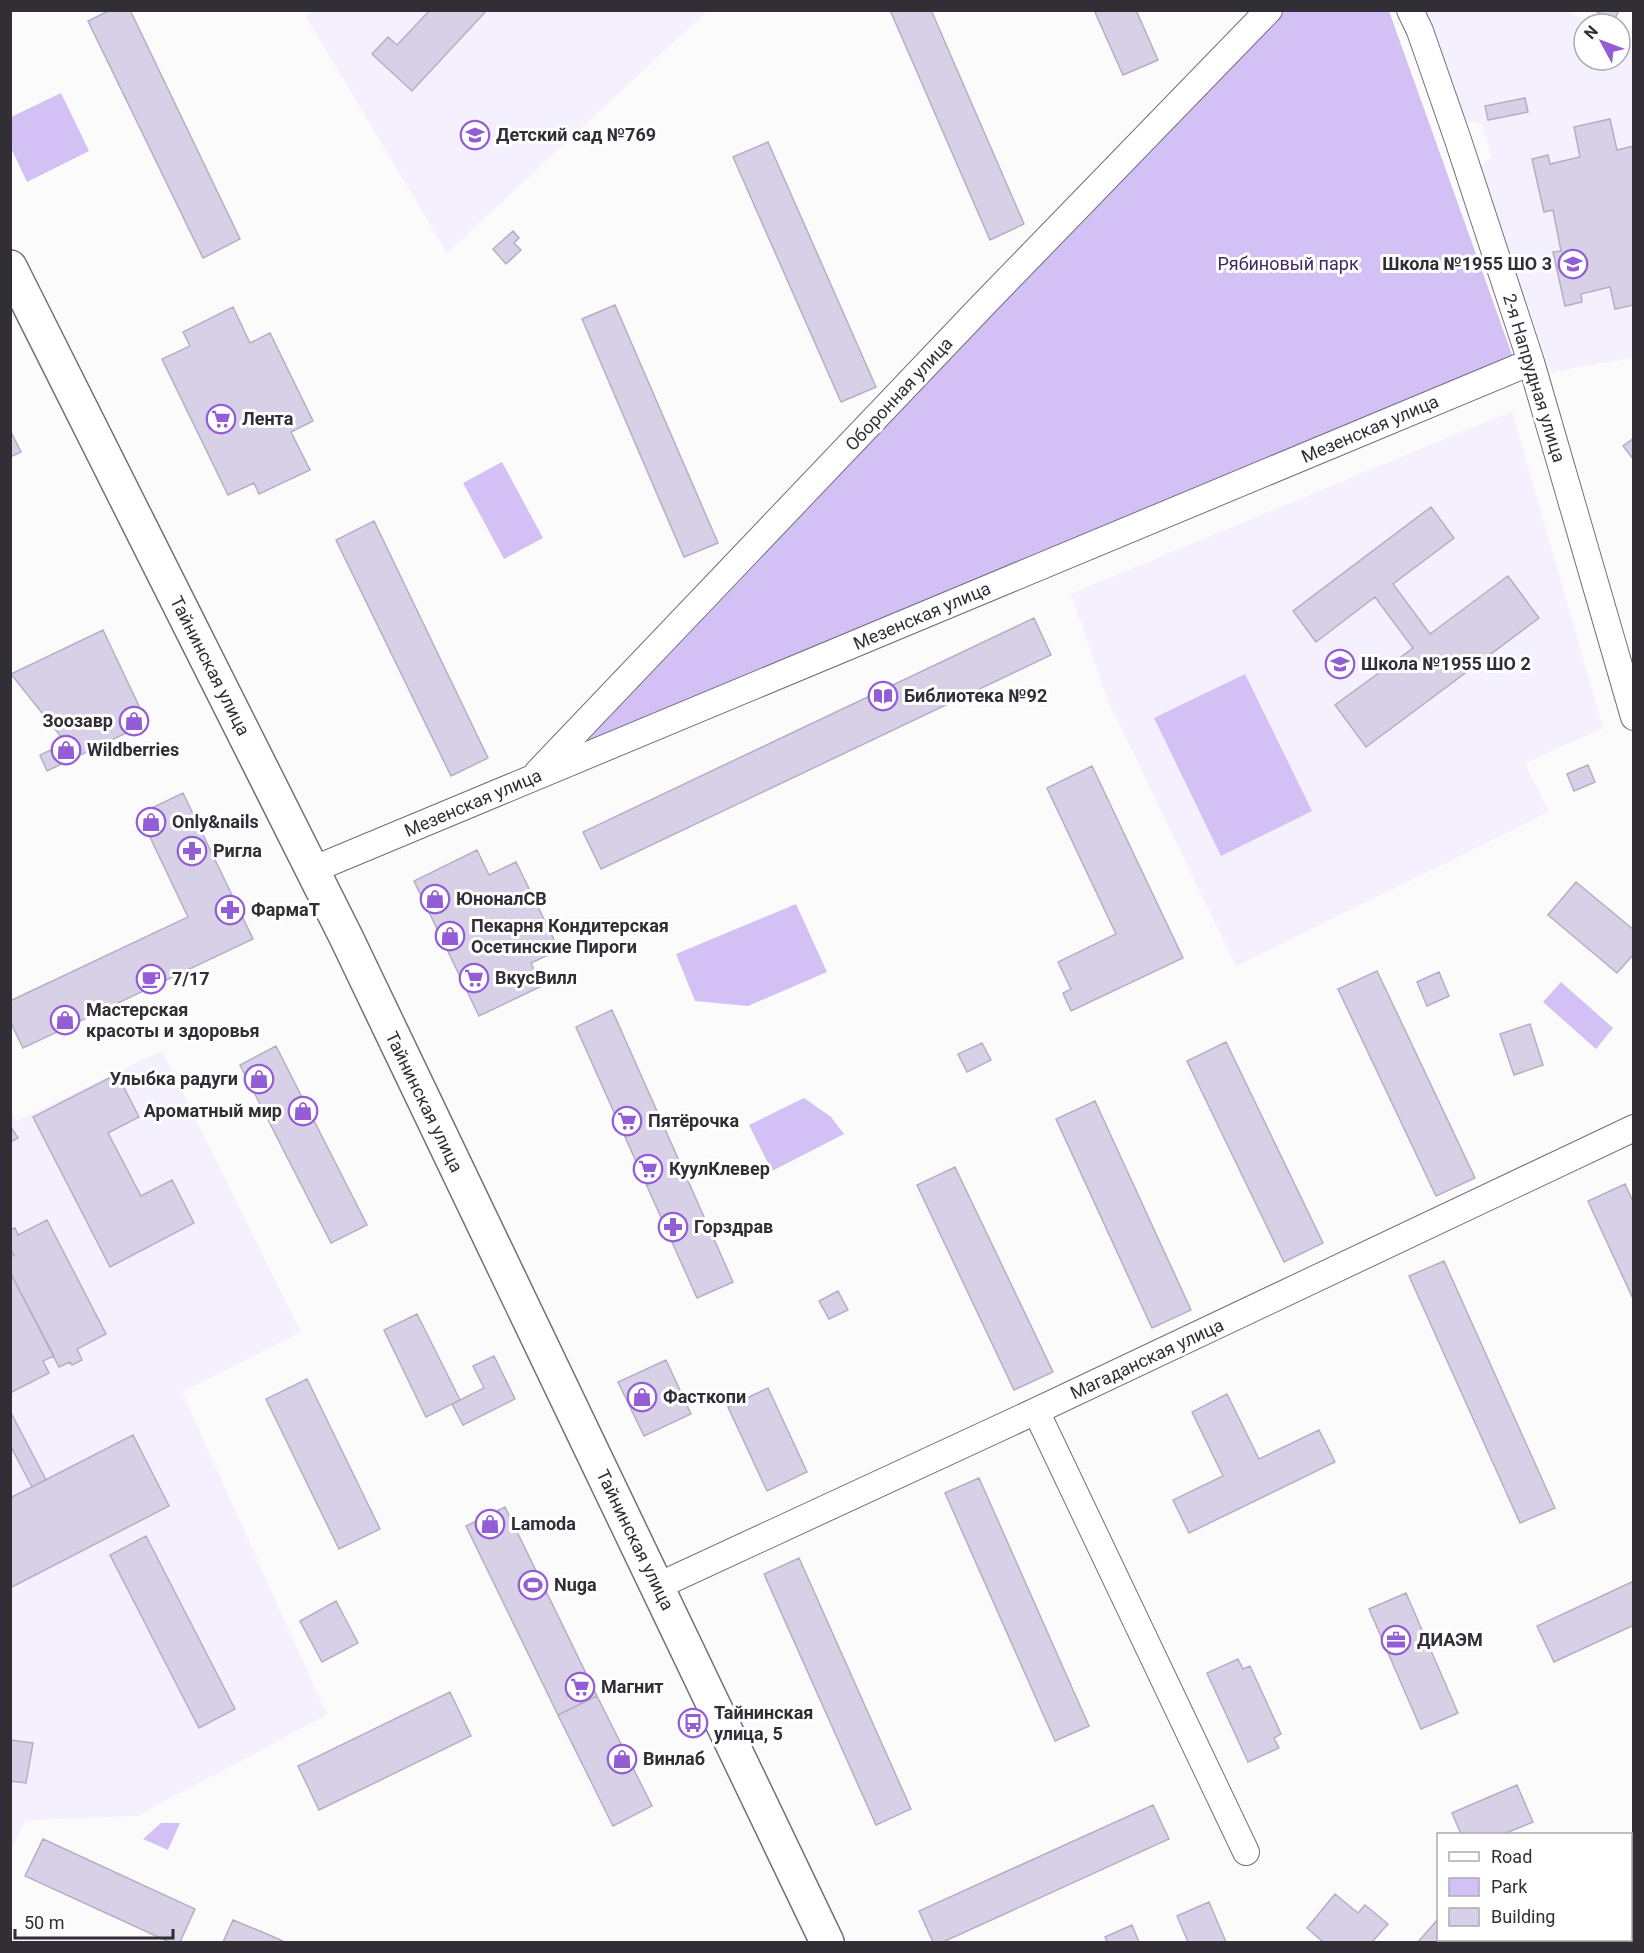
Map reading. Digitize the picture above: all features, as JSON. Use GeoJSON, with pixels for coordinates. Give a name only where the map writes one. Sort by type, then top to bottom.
{"type":"FeatureCollection","features":[{"type":"Feature","properties":{"kind":"main road","name":"Тайнинская улица"},"geometry":{"type":"LineString","coordinates":[[10,267],[312,870],[658,1586],[827,1942]]}},
{"type":"Feature","properties":{"kind":"street","name":"Оборонная улица"},"geometry":{"type":"LineString","coordinates":[[532,779],[982,306],[1269,10]]}},
{"type":"Feature","properties":{"kind":"street","name":"2-я Напрудная улица"},"geometry":{"type":"LineString","coordinates":[[1410,10],[1420,31],[1458,140],[1531,362],[1634,717]]}},
{"type":"Feature","properties":{"kind":"street","name":"Мезенская улица"},"geometry":{"type":"LineString","coordinates":[[312,870],[1531,362]]}},
{"type":"Feature","properties":{"kind":"street","name":"Магаданская улица"},"geometry":{"type":"LineString","coordinates":[[658,1586],[1036,1412],[1634,1128]]}},
{"type":"Feature","properties":{"kind":"street"},"geometry":{"type":"LineString","coordinates":[[1036,1412],[1246,1852]]}},
{"type":"Feature","properties":{"kind":"shaded area","name":"Детский сад №769"},"geometry":{"type":"Polygon","coordinates":[[[312,10],[707,11],[447,253],[306,17],[312,10]]]}},
{"type":"Feature","properties":{"kind":"shaded area","name":"Школа №1955 ШО 3"},"geometry":{"type":"Polygon","coordinates":[[[1424,11],[1567,11],[1572,14],[1572,72],[1632,72],[1633,47],[1633,358],[1551,372],[1478,169],[1492,157],[1482,124],[1459,118],[1424,11]]]}},
{"type":"Feature","properties":{"kind":"shaded area","name":"Школа №1955 ШО 2"},"geometry":{"type":"Polygon","coordinates":[[[1512,411],[1603,728],[1525,763],[1549,812],[1236,966],[1108,701],[1071,594],[1512,411]]]}},
{"type":"Feature","properties":{"kind":"shaded area"},"geometry":{"type":"Polygon","coordinates":[[[162,1051],[301,1332],[182,1392],[327,1715],[137,1816],[26,1820],[11,1849],[10,1109],[17,1121],[162,1051]]]}},
{"type":"Feature","properties":{"kind":"green space","name":"Рябиновый парк"},"geometry":{"type":"Polygon","coordinates":[[[1284,11],[1389,11],[1515,363],[560,761],[1284,11]]]}},
{"type":"Feature","properties":{"kind":"green space"},"geometry":{"type":"Polygon","coordinates":[[[61,93],[89,151],[27,182],[11,148],[11,117],[61,93]]]}},
{"type":"Feature","properties":{"kind":"green space"},"geometry":{"type":"Polygon","coordinates":[[[502,462],[543,538],[504,559],[463,483],[502,462]]]}},
{"type":"Feature","properties":{"kind":"green space"},"geometry":{"type":"Polygon","coordinates":[[[1245,674],[1312,811],[1221,856],[1154,718],[1245,674]]]}},
{"type":"Feature","properties":{"kind":"green space"},"geometry":{"type":"Polygon","coordinates":[[[796,904],[827,972],[748,1006],[695,1001],[676,954],[796,904]]]}},
{"type":"Feature","properties":{"kind":"green space"},"geometry":{"type":"Polygon","coordinates":[[[1561,982],[1613,1028],[1596,1049],[1543,1002],[1561,982]]]}},
{"type":"Feature","properties":{"kind":"green space"},"geometry":{"type":"Polygon","coordinates":[[[804,1098],[831,1117],[844,1134],[772,1171],[749,1125],[804,1098]]]}},
{"type":"Feature","properties":{"kind":"green space"},"geometry":{"type":"Polygon","coordinates":[[[161,1823],[180,1823],[168,1850],[143,1839],[161,1823]]]}},
{"type":"Feature","properties":{"kind":"building"},"geometry":{"type":"Polygon","coordinates":[[[110,10],[130,10],[240,239],[203,258],[88,21],[110,10]]]}},
{"type":"Feature","properties":{"kind":"building"},"geometry":{"type":"Polygon","coordinates":[[[430,10],[487,10],[412,91],[372,54],[388,37],[397,45],[430,10]]]}},
{"type":"Feature","properties":{"kind":"building"},"geometry":{"type":"Polygon","coordinates":[[[890,10],[931,10],[1024,224],[990,240],[890,10]]]}},
{"type":"Feature","properties":{"kind":"building"},"geometry":{"type":"Polygon","coordinates":[[[1094,10],[1136,10],[1158,60],[1123,75],[1094,10]]]}},
{"type":"Feature","properties":{"kind":"building"},"geometry":{"type":"Polygon","coordinates":[[[1593,10],[1619,10],[1618,12],[1593,10]]]}},
{"type":"Feature","properties":{"kind":"building"},"geometry":{"type":"Polygon","coordinates":[[[1525,98],[1528,112],[1488,120],[1485,106],[1525,98]]]}},
{"type":"Feature","properties":{"kind":"building"},"geometry":{"type":"Polygon","coordinates":[[[1610,119],[1617,150],[1634,146],[1634,305],[1615,309],[1610,287],[1581,294],[1582,302],[1565,306],[1553,252],[1561,251],[1553,210],[1544,212],[1532,159],[1548,155],[1550,164],[1580,157],[1574,127],[1610,119]]]}},
{"type":"Feature","properties":{"kind":"building"},"geometry":{"type":"Polygon","coordinates":[[[768,142],[876,387],[841,402],[733,157],[768,142]]]}},
{"type":"Feature","properties":{"kind":"building"},"geometry":{"type":"Polygon","coordinates":[[[513,231],[519,238],[514,243],[521,250],[506,264],[493,249],[513,231]]]}},
{"type":"Feature","properties":{"kind":"building"},"geometry":{"type":"Polygon","coordinates":[[[615,305],[718,543],[684,557],[582,319],[615,305]]]}},
{"type":"Feature","properties":{"kind":"building"},"geometry":{"type":"Polygon","coordinates":[[[233,307],[250,343],[270,333],[313,421],[291,432],[310,470],[259,494],[254,483],[228,495],[162,359],[190,346],[183,332],[233,307]]]}},
{"type":"Feature","properties":{"kind":"building"},"geometry":{"type":"Polygon","coordinates":[[[10,430],[21,452],[10,457],[10,430]]]}},
{"type":"Feature","properties":{"kind":"building"},"geometry":{"type":"Polygon","coordinates":[[[1634,438],[1634,460],[1623,446],[1634,438]]]}},
{"type":"Feature","properties":{"kind":"building"},"geometry":{"type":"Polygon","coordinates":[[[1431,507],[1454,538],[1393,584],[1430,634],[1508,576],[1539,618],[1366,747],[1335,705],[1413,648],[1375,597],[1316,642],[1293,611],[1431,507]]]}},
{"type":"Feature","properties":{"kind":"building"},"geometry":{"type":"Polygon","coordinates":[[[374,521],[488,758],[451,776],[336,540],[374,521]]]}},
{"type":"Feature","properties":{"kind":"building"},"geometry":{"type":"Polygon","coordinates":[[[1034,618],[1051,655],[601,869],[583,832],[1034,618]]]}},
{"type":"Feature","properties":{"kind":"building"},"geometry":{"type":"Polygon","coordinates":[[[103,630],[147,723],[47,771],[40,755],[66,743],[11,674],[103,630]]]}},
{"type":"Feature","properties":{"kind":"building"},"geometry":{"type":"Polygon","coordinates":[[[1588,765],[1595,782],[1574,791],[1567,774],[1588,765]]]}},
{"type":"Feature","properties":{"kind":"building"},"geometry":{"type":"Polygon","coordinates":[[[1092,766],[1183,958],[1071,1011],[1063,993],[1071,989],[1058,962],[1116,934],[1047,788],[1092,766]]]}},
{"type":"Feature","properties":{"kind":"building"},"geometry":{"type":"Polygon","coordinates":[[[183,793],[253,939],[23,1048],[10,1021],[10,1001],[188,917],[139,814],[183,793]]]}},
{"type":"Feature","properties":{"kind":"building"},"geometry":{"type":"Polygon","coordinates":[[[477,850],[489,875],[516,862],[559,950],[531,963],[542,986],[479,1016],[414,881],[477,850]]]}},
{"type":"Feature","properties":{"kind":"building"},"geometry":{"type":"Polygon","coordinates":[[[1576,882],[1634,930],[1634,954],[1617,973],[1548,915],[1576,882]]]}},
{"type":"Feature","properties":{"kind":"building"},"geometry":{"type":"Polygon","coordinates":[[[1377,971],[1475,1178],[1436,1196],[1338,989],[1377,971]]]}},
{"type":"Feature","properties":{"kind":"building"},"geometry":{"type":"Polygon","coordinates":[[[1439,972],[1449,996],[1427,1006],[1417,982],[1439,972]]]}},
{"type":"Feature","properties":{"kind":"building"},"geometry":{"type":"Polygon","coordinates":[[[612,1010],[733,1282],[697,1298],[576,1027],[612,1010]]]}},
{"type":"Feature","properties":{"kind":"building"},"geometry":{"type":"Polygon","coordinates":[[[1530,1024],[1543,1065],[1514,1075],[1500,1034],[1530,1024]]]}},
{"type":"Feature","properties":{"kind":"building"},"geometry":{"type":"Polygon","coordinates":[[[1226,1042],[1323,1243],[1284,1262],[1187,1061],[1226,1042]]]}},
{"type":"Feature","properties":{"kind":"building"},"geometry":{"type":"Polygon","coordinates":[[[982,1043],[991,1060],[967,1072],[958,1054],[982,1043]]]}},
{"type":"Feature","properties":{"kind":"building"},"geometry":{"type":"Polygon","coordinates":[[[276,1046],[367,1225],[331,1243],[240,1065],[276,1046]]]}},
{"type":"Feature","properties":{"kind":"building"},"geometry":{"type":"Polygon","coordinates":[[[117,1074],[139,1117],[108,1133],[141,1196],[172,1180],[194,1223],[110,1267],[33,1117],[117,1074]]]}},
{"type":"Feature","properties":{"kind":"building"},"geometry":{"type":"Polygon","coordinates":[[[1095,1101],[1191,1310],[1152,1328],[1056,1119],[1095,1101]]]}},
{"type":"Feature","properties":{"kind":"building"},"geometry":{"type":"Polygon","coordinates":[[[10,1126],[18,1138],[10,1142],[10,1126]]]}},
{"type":"Feature","properties":{"kind":"building"},"geometry":{"type":"Polygon","coordinates":[[[955,1167],[1053,1372],[1014,1390],[917,1185],[955,1167]]]}},
{"type":"Feature","properties":{"kind":"building"},"geometry":{"type":"Polygon","coordinates":[[[1625,1184],[1634,1204],[1634,1301],[1588,1201],[1625,1184]]]}},
{"type":"Feature","properties":{"kind":"building"},"geometry":{"type":"Polygon","coordinates":[[[47,1220],[106,1334],[77,1349],[82,1360],[72,1365],[70,1362],[59,1367],[10,1272],[10,1257],[14,1255],[10,1248],[10,1230],[15,1228],[18,1235],[47,1220]]]}},
{"type":"Feature","properties":{"kind":"building"},"geometry":{"type":"Polygon","coordinates":[[[1444,1261],[1555,1508],[1520,1523],[1409,1276],[1444,1261]]]}},
{"type":"Feature","properties":{"kind":"building"},"geometry":{"type":"Polygon","coordinates":[[[10,1272],[54,1356],[43,1361],[49,1373],[10,1393],[10,1272]]]}},
{"type":"Feature","properties":{"kind":"building"},"geometry":{"type":"Polygon","coordinates":[[[838,1291],[848,1310],[829,1319],[819,1301],[838,1291]]]}},
{"type":"Feature","properties":{"kind":"building"},"geometry":{"type":"Polygon","coordinates":[[[417,1314],[460,1400],[426,1417],[384,1330],[417,1314]]]}},
{"type":"Feature","properties":{"kind":"building"},"geometry":{"type":"Polygon","coordinates":[[[494,1356],[515,1399],[463,1425],[452,1404],[484,1388],[473,1366],[494,1356]]]}},
{"type":"Feature","properties":{"kind":"building"},"geometry":{"type":"Polygon","coordinates":[[[666,1360],[691,1414],[644,1436],[618,1382],[666,1360]]]}},
{"type":"Feature","properties":{"kind":"building"},"geometry":{"type":"Polygon","coordinates":[[[307,1379],[380,1529],[339,1549],[266,1399],[307,1379]]]}},
{"type":"Feature","properties":{"kind":"building"},"geometry":{"type":"Polygon","coordinates":[[[768,1388],[807,1472],[767,1491],[728,1407],[768,1388]]]}},
{"type":"Feature","properties":{"kind":"building"},"geometry":{"type":"Polygon","coordinates":[[[1227,1394],[1259,1459],[1319,1430],[1335,1462],[1189,1533],[1173,1500],[1223,1476],[1192,1412],[1227,1394]]]}},
{"type":"Feature","properties":{"kind":"building"},"geometry":{"type":"Polygon","coordinates":[[[10,1411],[46,1480],[32,1487],[10,1445],[10,1411]]]}},
{"type":"Feature","properties":{"kind":"building"},"geometry":{"type":"Polygon","coordinates":[[[133,1435],[169,1506],[10,1588],[10,1498],[133,1435]]]}},
{"type":"Feature","properties":{"kind":"building"},"geometry":{"type":"Polygon","coordinates":[[[979,1478],[1089,1726],[1055,1741],[945,1493],[979,1478]]]}},
{"type":"Feature","properties":{"kind":"building"},"geometry":{"type":"Polygon","coordinates":[[[505,1507],[597,1696],[558,1715],[466,1526],[505,1507]]]}},
{"type":"Feature","properties":{"kind":"building"},"geometry":{"type":"Polygon","coordinates":[[[146,1536],[235,1709],[199,1728],[110,1555],[146,1536]]]}},
{"type":"Feature","properties":{"kind":"building"},"geometry":{"type":"Polygon","coordinates":[[[799,1558],[911,1809],[876,1825],[764,1574],[799,1558]]]}},
{"type":"Feature","properties":{"kind":"building"},"geometry":{"type":"Polygon","coordinates":[[[1634,1581],[1634,1625],[1554,1662],[1537,1626],[1634,1581]]]}},
{"type":"Feature","properties":{"kind":"building"},"geometry":{"type":"Polygon","coordinates":[[[1406,1593],[1458,1713],[1421,1729],[1369,1609],[1406,1593]]]}},
{"type":"Feature","properties":{"kind":"building"},"geometry":{"type":"Polygon","coordinates":[[[336,1601],[358,1643],[322,1662],[300,1621],[336,1601]]]}},
{"type":"Feature","properties":{"kind":"building"},"geometry":{"type":"Polygon","coordinates":[[[1238,1659],[1243,1669],[1250,1666],[1281,1734],[1274,1738],[1279,1748],[1248,1762],[1207,1673],[1238,1659]]]}},
{"type":"Feature","properties":{"kind":"building"},"geometry":{"type":"Polygon","coordinates":[[[450,1692],[471,1736],[319,1810],[298,1766],[450,1692]]]}},
{"type":"Feature","properties":{"kind":"building"},"geometry":{"type":"Polygon","coordinates":[[[597,1696],[652,1806],[613,1826],[558,1715],[597,1696]]]}},
{"type":"Feature","properties":{"kind":"building"},"geometry":{"type":"Polygon","coordinates":[[[10,1740],[33,1743],[26,1783],[10,1781],[10,1740]]]}},
{"type":"Feature","properties":{"kind":"building"},"geometry":{"type":"Polygon","coordinates":[[[1517,1785],[1533,1822],[1506,1833],[1461,1833],[1452,1813],[1517,1785]]]}},
{"type":"Feature","properties":{"kind":"building"},"geometry":{"type":"Polygon","coordinates":[[[1153,1805],[1169,1839],[943,1942],[933,1942],[919,1911],[1153,1805]]]}},
{"type":"Feature","properties":{"kind":"building"},"geometry":{"type":"Polygon","coordinates":[[[43,1839],[195,1909],[180,1942],[169,1942],[25,1876],[43,1839]]]}},
{"type":"Feature","properties":{"kind":"building"},"geometry":{"type":"Polygon","coordinates":[[[1335,1894],[1358,1913],[1365,1905],[1388,1924],[1372,1942],[1323,1942],[1307,1928],[1335,1894]]]}},
{"type":"Feature","properties":{"kind":"building"},"geometry":{"type":"Polygon","coordinates":[[[1209,1902],[1226,1942],[1188,1942],[1177,1916],[1209,1902]]]}},
{"type":"Feature","properties":{"kind":"building"},"geometry":{"type":"Polygon","coordinates":[[[233,1920],[267,1934],[285,1942],[223,1942],[233,1920]]]}},
{"type":"Feature","properties":{"kind":"building"},"geometry":{"type":"Polygon","coordinates":[[[1437,1920],[1437,1941],[1502,1941],[1501,1942],[1418,1942],[1437,1920]]]}},
{"type":"Feature","properties":{"kind":"building"},"geometry":{"type":"Polygon","coordinates":[[[1132,1925],[1139,1942],[1107,1942],[1105,1937],[1132,1925]]]}},
{"type":"Feature","properties":{"kind":"place","name":"Детский сад №769"},"geometry":{"type":"Point","coordinates":[475,135]}},
{"type":"Feature","properties":{"kind":"place","name":"Школа №1955 ШО 3"},"geometry":{"type":"Point","coordinates":[1573,264]}},
{"type":"Feature","properties":{"kind":"place","name":"Лента"},"geometry":{"type":"Point","coordinates":[221,419]}},
{"type":"Feature","properties":{"kind":"place","name":"Школа №1955 ШО 2"},"geometry":{"type":"Point","coordinates":[1340,664]}},
{"type":"Feature","properties":{"kind":"place","name":"Библиотека №92"},"geometry":{"type":"Point","coordinates":[883,696]}},
{"type":"Feature","properties":{"kind":"place","name":"Зоозавр"},"geometry":{"type":"Point","coordinates":[134,721]}},
{"type":"Feature","properties":{"kind":"place","name":"Wildberries"},"geometry":{"type":"Point","coordinates":[66,750]}},
{"type":"Feature","properties":{"kind":"place","name":"Only&nails"},"geometry":{"type":"Point","coordinates":[151,822]}},
{"type":"Feature","properties":{"kind":"place","name":"Ригла"},"geometry":{"type":"Point","coordinates":[192,851]}},
{"type":"Feature","properties":{"kind":"place","name":"ЮноналСВ"},"geometry":{"type":"Point","coordinates":[435,899]}},
{"type":"Feature","properties":{"kind":"place","name":"ФармаТ"},"geometry":{"type":"Point","coordinates":[230,910]}},
{"type":"Feature","properties":{"kind":"place","name":"Пекарня Кондитерская Осетинские Пироги"},"geometry":{"type":"Point","coordinates":[450,936]}},
{"type":"Feature","properties":{"kind":"place","name":"ВкусВилл"},"geometry":{"type":"Point","coordinates":[474,978]}},
{"type":"Feature","properties":{"kind":"place","name":"7/17"},"geometry":{"type":"Point","coordinates":[151,979]}},
{"type":"Feature","properties":{"kind":"place","name":"Мастерская красоты и здоровья"},"geometry":{"type":"Point","coordinates":[65,1020]}},
{"type":"Feature","properties":{"kind":"place","name":"Улыбка радуги"},"geometry":{"type":"Point","coordinates":[259,1079]}},
{"type":"Feature","properties":{"kind":"place","name":"Ароматный мир"},"geometry":{"type":"Point","coordinates":[303,1111]}},
{"type":"Feature","properties":{"kind":"place","name":"Пятёрочка"},"geometry":{"type":"Point","coordinates":[627,1121]}},
{"type":"Feature","properties":{"kind":"place","name":"КуулКлевер"},"geometry":{"type":"Point","coordinates":[648,1169]}},
{"type":"Feature","properties":{"kind":"place","name":"Горздрав"},"geometry":{"type":"Point","coordinates":[673,1227]}},
{"type":"Feature","properties":{"kind":"place","name":"Фасткопи"},"geometry":{"type":"Point","coordinates":[642,1397]}},
{"type":"Feature","properties":{"kind":"place","name":"Lamoda"},"geometry":{"type":"Point","coordinates":[490,1524]}},
{"type":"Feature","properties":{"kind":"place","name":"Nuga"},"geometry":{"type":"Point","coordinates":[533,1585]}},
{"type":"Feature","properties":{"kind":"place","name":"ДИАЭМ"},"geometry":{"type":"Point","coordinates":[1396,1640]}},
{"type":"Feature","properties":{"kind":"place","name":"Магнит"},"geometry":{"type":"Point","coordinates":[580,1687]}},
{"type":"Feature","properties":{"kind":"place","name":"Тайнинская улица, 5"},"geometry":{"type":"Point","coordinates":[693,1723]}},
{"type":"Feature","properties":{"kind":"place","name":"Винлаб"},"geometry":{"type":"Point","coordinates":[622,1759]}}]}
